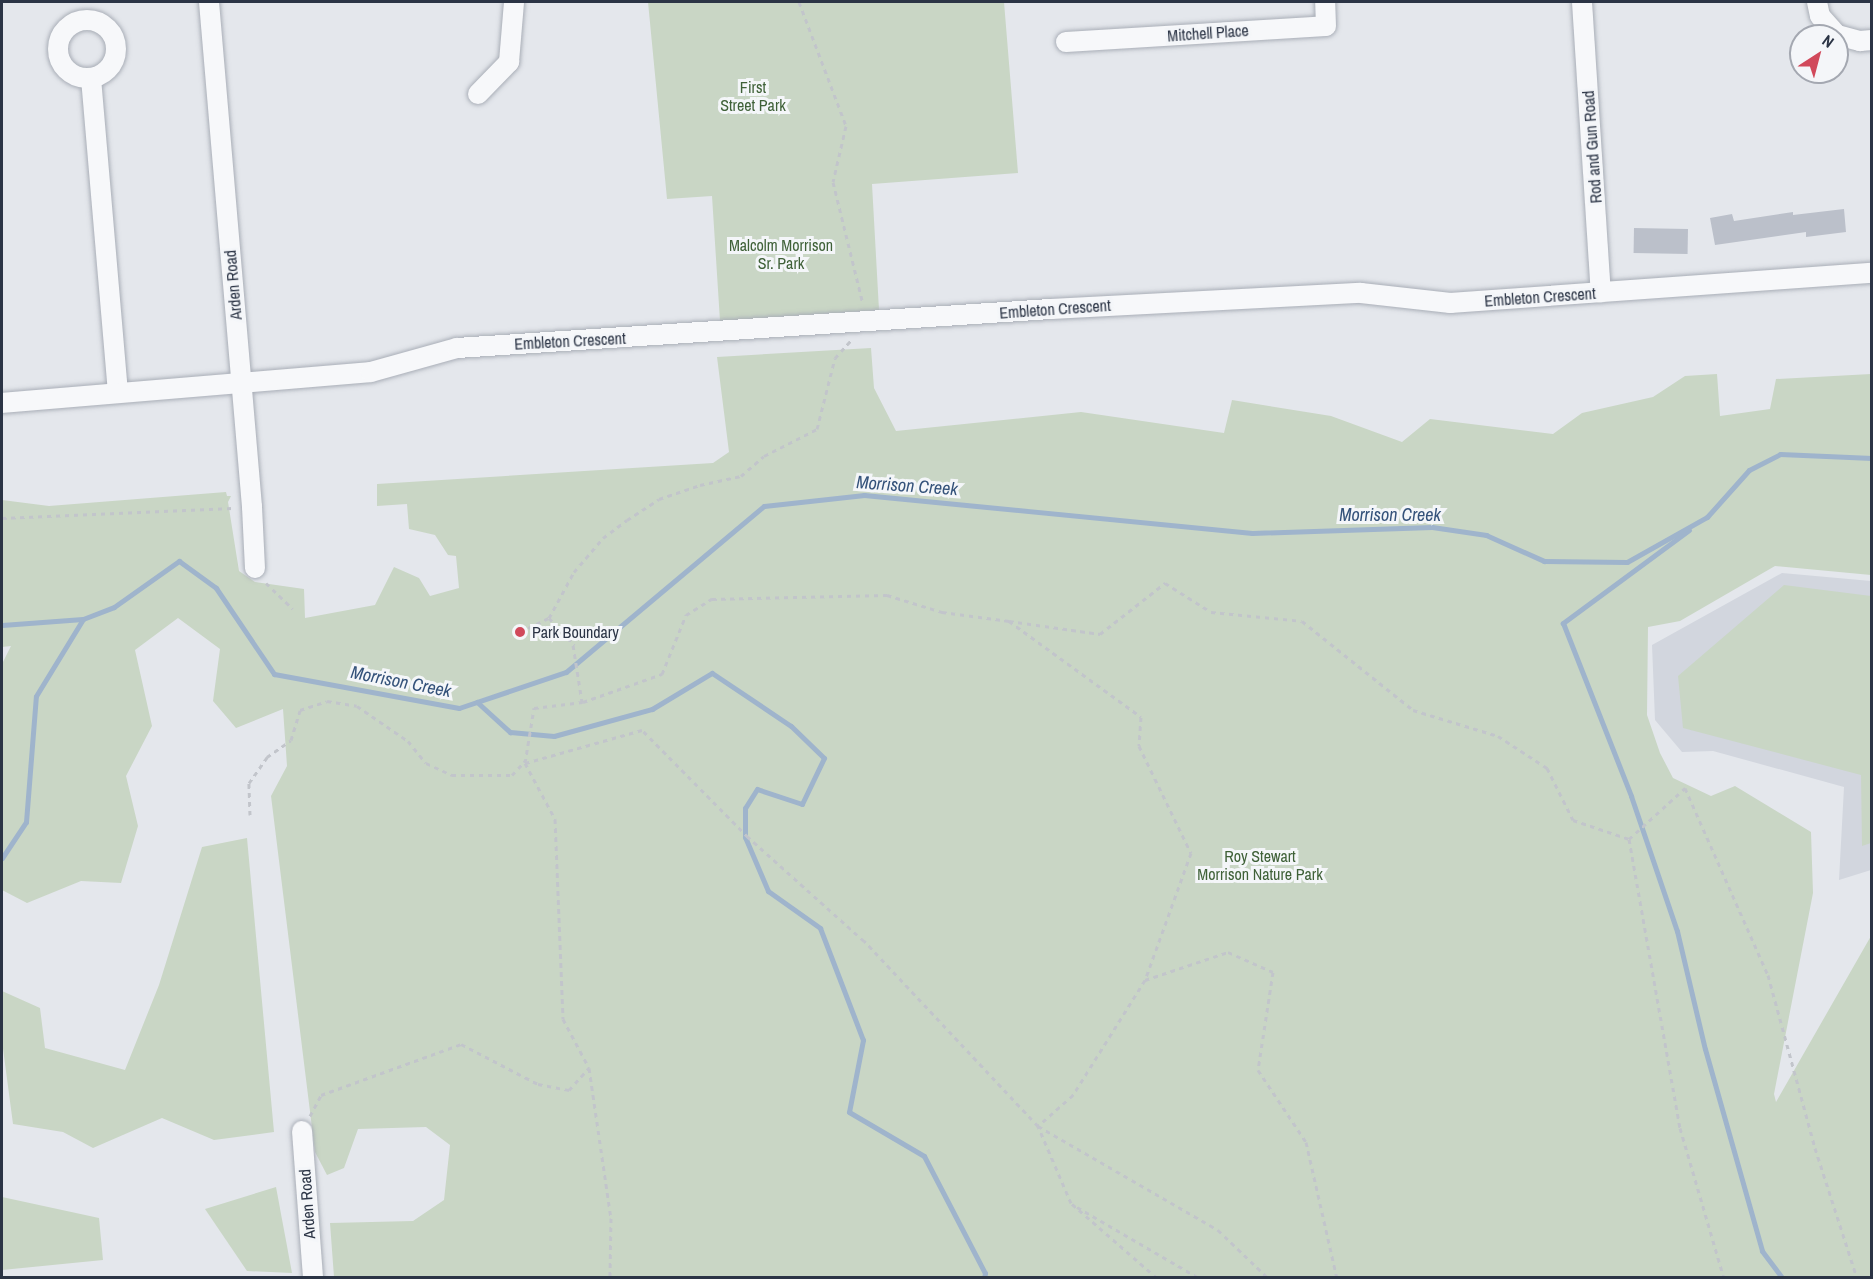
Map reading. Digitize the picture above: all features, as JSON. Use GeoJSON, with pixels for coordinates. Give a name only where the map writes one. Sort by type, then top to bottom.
{"type":"FeatureCollection","features":[{"type":"Feature","properties":{"kind":"street","name":"Arden Road"},"geometry":{"type":"LineString","coordinates":[[210,2],[252,507],[255,568]]}},
{"type":"Feature","properties":{"kind":"street"},"geometry":{"type":"LineString","coordinates":[[478,94],[509,62],[514,2]]}},
{"type":"Feature","properties":{"kind":"street","name":"Mitchell Place"},"geometry":{"type":"LineString","coordinates":[[1066,42],[1326,26],[1325,2]]}},
{"type":"Feature","properties":{"kind":"street","name":"Rod and Gun Road"},"geometry":{"type":"LineString","coordinates":[[1582,2],[1601,292]]}},
{"type":"Feature","properties":{"kind":"street"},"geometry":{"type":"LineString","coordinates":[[1817,2],[1820,16],[1837,35],[1860,41],[1872,40]]}},
{"type":"Feature","properties":{"kind":"street"},"geometry":{"type":"LineString","coordinates":[[91,78],[118,393]]}},
{"type":"Feature","properties":{"kind":"street","name":"Embleton Crescent"},"geometry":{"type":"LineString","coordinates":[[2,403],[371,372],[457,348],[867,323],[1051,309],[1361,292],[1450,303],[1872,273]]}},
{"type":"Feature","properties":{"kind":"street","name":"Arden Road"},"geometry":{"type":"LineString","coordinates":[[302,1131],[312,1278]]}},
{"type":"Feature","properties":{"kind":"path"},"geometry":{"type":"LineString","coordinates":[[520,632],[549,618],[574,572],[603,538],[627,520],[659,499],[699,485],[741,476],[764,456],[817,429],[835,358],[867,323],[833,182],[846,126],[799,2]]}},
{"type":"Feature","properties":{"kind":"path"},"geometry":{"type":"LineString","coordinates":[[2,518],[252,507]]}},
{"type":"Feature","properties":{"kind":"path"},"geometry":{"type":"LineString","coordinates":[[255,568],[293,609]]}},
{"type":"Feature","properties":{"kind":"path"},"geometry":{"type":"LineString","coordinates":[[610,1278],[611,1218],[589,1068],[563,1019],[555,819],[525,763],[534,708],[583,702],[662,674],[686,615],[712,599],[886,595],[942,612],[1100,634],[1165,583],[1211,612],[1302,621],[1413,710],[1498,736],[1547,768],[1572,820],[1629,839]]}},
{"type":"Feature","properties":{"kind":"path"},"geometry":{"type":"LineString","coordinates":[[549,618],[574,645],[577,677],[583,702]]}},
{"type":"Feature","properties":{"kind":"path"},"geometry":{"type":"LineString","coordinates":[[1009,621],[1141,717],[1139,746],[1191,853],[1145,980],[1073,1095],[1038,1126]]}},
{"type":"Feature","properties":{"kind":"path"},"geometry":{"type":"LineString","coordinates":[[250,815],[249,783],[267,757],[291,740],[300,710],[327,701],[357,706],[408,741],[426,763],[452,775],[512,775],[525,763],[642,730],[748,837],[864,941],[1038,1126],[1218,1230],[1268,1278]]}},
{"type":"Feature","properties":{"kind":"path"},"geometry":{"type":"LineString","coordinates":[[1629,839],[1684,788],[1768,975],[1815,1148],[1857,1278]]}},
{"type":"Feature","properties":{"kind":"path"},"geometry":{"type":"LineString","coordinates":[[1629,839],[1680,1128],[1724,1278]]}},
{"type":"Feature","properties":{"kind":"path"},"geometry":{"type":"LineString","coordinates":[[1145,980],[1228,952],[1274,972],[1258,1070],[1306,1142],[1337,1278]]}},
{"type":"Feature","properties":{"kind":"path"},"geometry":{"type":"LineString","coordinates":[[302,1131],[321,1095],[461,1044],[538,1084],[569,1090],[589,1068]]}},
{"type":"Feature","properties":{"kind":"path"},"geometry":{"type":"LineString","coordinates":[[1038,1126],[1071,1203],[1157,1278]]}},
{"type":"Feature","properties":{"kind":"path"},"geometry":{"type":"LineString","coordinates":[[1071,1203],[1199,1278]]}},
{"type":"Feature","properties":{"kind":"shaded area"},"geometry":{"type":"Polygon","coordinates":[[[1782,573],[1871,581],[1871,870],[1839,880],[1844,787],[1713,751],[1682,752],[1655,720],[1652,645],[1782,573]]]}},
{"type":"Feature","properties":{"kind":"green space","name":"First Street Park"},"geometry":{"type":"Polygon","coordinates":[[[648,2],[1004,2],[1018,173],[872,184],[879,310],[720,321],[712,196],[667,199],[648,2]]]}},
{"type":"Feature","properties":{"kind":"green space","name":"Roy Stewart Morrison Nature Park"},"geometry":{"type":"Polygon","coordinates":[[[871,348],[874,388],[896,431],[1081,412],[1224,433],[1232,400],[1331,416],[1402,442],[1430,419],[1553,434],[1582,413],[1653,397],[1685,376],[1717,374],[1720,416],[1770,409],[1776,379],[1871,374],[1871,575],[1775,566],[1680,621],[1648,627],[1647,715],[1660,753],[1673,778],[1711,796],[1735,786],[1811,832],[1813,893],[1774,1094],[1776,1102],[1871,936],[1871,1277],[334,1277],[330,1223],[413,1221],[444,1200],[450,1145],[426,1127],[358,1129],[344,1168],[327,1175],[315,1152],[271,796],[287,766],[283,709],[236,728],[213,701],[220,649],[178,618],[135,650],[152,726],[126,776],[138,826],[121,883],[81,881],[27,903],[2,890],[2,664],[11,646],[2,647],[2,500],[49,506],[226,492],[227,496],[231,496],[228,502],[239,571],[255,582],[304,589],[305,618],[375,605],[394,567],[419,578],[430,596],[459,588],[456,556],[448,555],[435,535],[409,529],[407,504],[377,506],[377,484],[713,463],[729,452],[717,357],[871,348]]]}},
{"type":"Feature","properties":{"kind":"green space"},"geometry":{"type":"Polygon","coordinates":[[[1784,585],[1871,596],[1871,843],[1862,846],[1861,775],[1683,728],[1678,676],[1784,585]]]}},
{"type":"Feature","properties":{"kind":"green space"},"geometry":{"type":"Polygon","coordinates":[[[247,838],[274,1132],[214,1140],[162,1118],[93,1148],[63,1132],[13,1124],[2,1041],[2,991],[40,1008],[45,1048],[125,1070],[159,985],[202,847],[247,838]]]}},
{"type":"Feature","properties":{"kind":"green space"},"geometry":{"type":"Polygon","coordinates":[[[276,1187],[292,1273],[247,1271],[205,1209],[276,1187]]]}},
{"type":"Feature","properties":{"kind":"green space"},"geometry":{"type":"Polygon","coordinates":[[[2,1197],[99,1218],[103,1260],[2,1270],[2,1197]]]}},
{"type":"Feature","properties":{"kind":"building"},"geometry":{"type":"Polygon","coordinates":[[[1844,209],[1846,232],[1806,237],[1806,232],[1715,245],[1710,218],[1732,214],[1734,221],[1793,212],[1793,215],[1844,209]]]}},
{"type":"Feature","properties":{"kind":"building"},"geometry":{"type":"Polygon","coordinates":[[[1634,228],[1688,229],[1688,254],[1634,253],[1634,228]]]}},
{"type":"Feature","properties":{"kind":"waterway","name":"Morrison Creek"},"geometry":{"type":"LineString","coordinates":[[2,625],[83,619],[114,607],[179,561],[216,588],[274,674],[459,708],[566,672],[764,506],[864,495],[1252,533],[1432,527],[1486,535],[1544,561],[1627,562],[1707,517],[1749,470],[1780,454],[1872,458]]}},
{"type":"Feature","properties":{"kind":"waterway"},"geometry":{"type":"LineString","coordinates":[[1689,530],[1563,623],[1631,796],[1677,931],[1705,1049],[1762,1251],[1782,1278]]}},
{"type":"Feature","properties":{"kind":"waterway"},"geometry":{"type":"LineString","coordinates":[[2,858],[26,822],[36,696],[83,619]]}},
{"type":"Feature","properties":{"kind":"waterway"},"geometry":{"type":"LineString","coordinates":[[477,702],[510,732],[554,736],[652,709],[712,673],[791,726],[824,758],[802,804],[757,789],[745,808],[745,837],[768,891],[820,928],[863,1040],[849,1112],[924,1156],[985,1273],[984,1278]]}},
{"type":"Feature","properties":{"kind":"place","name":"Park Boundary"},"geometry":{"type":"Point","coordinates":[520,632]}},
{"type":"Feature","properties":{"kind":"park label","name":"Malcolm Morrison Sr. Park"},"geometry":{"type":"Point","coordinates":[781,254]}}]}
